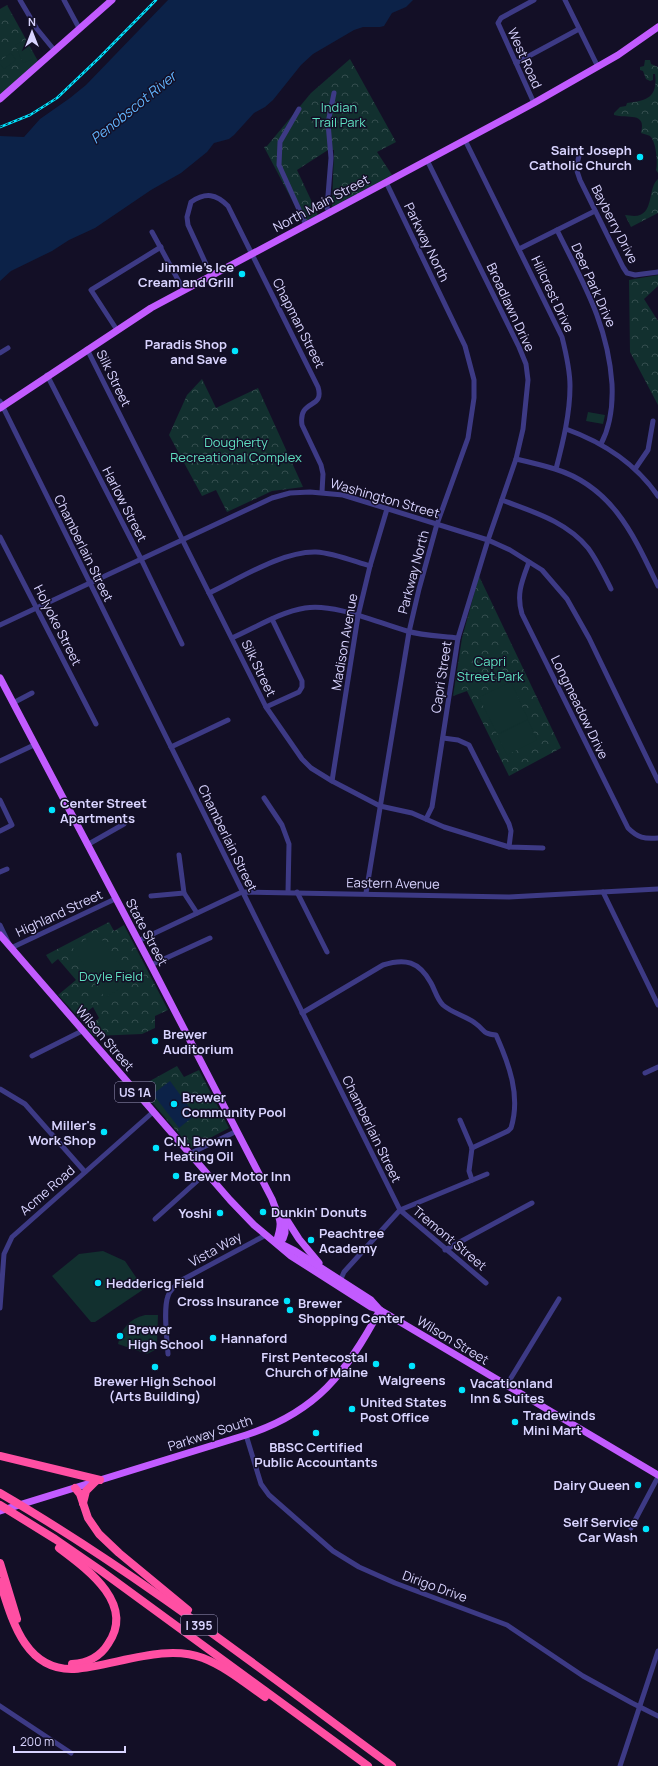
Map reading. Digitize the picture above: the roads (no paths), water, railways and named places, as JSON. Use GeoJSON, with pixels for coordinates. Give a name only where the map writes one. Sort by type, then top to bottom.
{"type":"FeatureCollection","features":[{"type":"Feature","properties":{"kind":"highway"},"geometry":{"type":"LineString","coordinates":[[0,1456],[98,1481]]}},
{"type":"Feature","properties":{"kind":"highway"},"geometry":{"type":"LineString","coordinates":[[64,1472],[69,1474],[72,1478],[74,1488],[80,1494],[90,1521],[104,1540],[230,1647]]}},
{"type":"Feature","properties":{"kind":"highway"},"geometry":{"type":"LineString","coordinates":[[84,1505],[84,1495],[89,1487],[98,1481]]}},
{"type":"Feature","properties":{"kind":"highway","name":"I 395"},"geometry":{"type":"LineString","coordinates":[[0,1493],[108,1560],[230,1647],[392,1766]]}},
{"type":"Feature","properties":{"kind":"highway","name":"I 395"},"geometry":{"type":"LineString","coordinates":[[0,1505],[106,1574],[368,1766]]}},
{"type":"Feature","properties":{"kind":"highway"},"geometry":{"type":"LineString","coordinates":[[0,1563],[20,1625],[29,1641],[42,1654],[60,1663],[75,1664],[92,1659],[106,1647],[114,1634],[116,1619],[114,1606],[106,1590],[84,1567],[21,1518]]}},
{"type":"Feature","properties":{"kind":"highway"},"geometry":{"type":"LineString","coordinates":[[0,1582],[11,1618],[19,1635],[29,1650],[48,1664],[74,1670],[162,1654],[181,1653],[194,1655],[206,1659],[225,1669],[296,1718],[330,1738]]}},
{"type":"Feature","properties":{"kind":"main road"},"geometry":{"type":"LineString","coordinates":[[0,99],[112,0]]}},
{"type":"Feature","properties":{"kind":"main road","name":"North Main Street"},"geometry":{"type":"LineString","coordinates":[[1,405],[183,289],[252,254],[534,103],[598,67],[658,28]]}},
{"type":"Feature","properties":{"kind":"main road","name":"State Street"},"geometry":{"type":"LineString","coordinates":[[0,678],[3,689],[13,703],[272,1199],[281,1227],[276,1242]]}},
{"type":"Feature","properties":{"kind":"main road","name":"Wilson Street"},"geometry":{"type":"LineString","coordinates":[[0,935],[189,1154],[235,1205],[266,1235],[291,1256],[340,1281],[371,1300],[380,1310]]}},
{"type":"Feature","properties":{"kind":"main road","name":"State Street"},"geometry":{"type":"LineString","coordinates":[[272,1199],[299,1239],[330,1276]]}},
{"type":"Feature","properties":{"kind":"main road"},"geometry":{"type":"LineString","coordinates":[[276,1242],[283,1239],[285,1233],[283,1214]]}},
{"type":"Feature","properties":{"kind":"main road","name":"Wilson Street"},"geometry":{"type":"LineString","coordinates":[[276,1242],[295,1251],[371,1307],[380,1310],[658,1476]]}},
{"type":"Feature","properties":{"kind":"main road","name":"Parkway South"},"geometry":{"type":"LineString","coordinates":[[0,1511],[246,1435],[292,1415],[309,1404],[326,1390],[342,1372],[354,1356],[380,1310]]}},
{"type":"Feature","properties":{"kind":"street"},"geometry":{"type":"LineString","coordinates":[[20,0],[37,29],[55,51]]}},
{"type":"Feature","properties":{"kind":"street"},"geometry":{"type":"LineString","coordinates":[[64,0],[79,28]]}},
{"type":"Feature","properties":{"kind":"street","name":"West Road"},"geometry":{"type":"LineString","coordinates":[[534,0],[501,18],[498,23],[534,103]]}},
{"type":"Feature","properties":{"kind":"street"},"geometry":{"type":"LineString","coordinates":[[565,0],[598,67]]}},
{"type":"Feature","properties":{"kind":"street"},"geometry":{"type":"LineString","coordinates":[[516,63],[579,29]]}},
{"type":"Feature","properties":{"kind":"street"},"geometry":{"type":"LineString","coordinates":[[330,212],[327,208],[331,158],[328,123],[334,93]]}},
{"type":"Feature","properties":{"kind":"street"},"geometry":{"type":"LineString","coordinates":[[299,109],[280,142],[279,165],[306,225]]}},
{"type":"Feature","properties":{"kind":"street","name":"Hillcrest Drive"},"geometry":{"type":"LineString","coordinates":[[465,140],[562,337],[567,359],[570,385],[566,429],[556,469]]}},
{"type":"Feature","properties":{"kind":"street","name":"Bayberry Drive"},"geometry":{"type":"LineString","coordinates":[[579,156],[576,168],[580,180],[627,273],[635,275],[658,272]]}},
{"type":"Feature","properties":{"kind":"street","name":"Broadlawn Drive"},"geometry":{"type":"LineString","coordinates":[[427,160],[526,364],[528,380],[523,429],[516,459],[488,540]]}},
{"type":"Feature","properties":{"kind":"street","name":"Parkway North"},"geometry":{"type":"LineString","coordinates":[[366,893],[409,632],[418,589],[437,524],[468,438],[474,398],[474,380],[465,346],[386,182]]}},
{"type":"Feature","properties":{"kind":"street","name":"Chapman Street"},"geometry":{"type":"LineString","coordinates":[[211,275],[188,225],[187,217],[191,202],[206,194],[222,200],[228,206],[318,387],[320,393],[316,402],[306,406],[302,411],[301,418],[302,425],[322,465],[322,492]]}},
{"type":"Feature","properties":{"kind":"street"},"geometry":{"type":"LineString","coordinates":[[519,249],[595,211]]}},
{"type":"Feature","properties":{"kind":"street","name":"Deer Park Drive"},"geometry":{"type":"LineString","coordinates":[[557,230],[592,300],[608,349],[612,392],[611,414],[608,430],[600,444]]}},
{"type":"Feature","properties":{"kind":"street"},"geometry":{"type":"LineString","coordinates":[[152,232],[183,289]]}},
{"type":"Feature","properties":{"kind":"street"},"geometry":{"type":"LineString","coordinates":[[117,330],[91,290],[161,247]]}},
{"type":"Feature","properties":{"kind":"street"},"geometry":{"type":"LineString","coordinates":[[0,353],[8,348]]}},
{"type":"Feature","properties":{"kind":"street","name":"Silk Street"},"geometry":{"type":"LineString","coordinates":[[87,349],[208,594],[232,638],[266,707],[302,758],[311,768],[332,781],[380,806],[412,813],[444,827],[509,847],[543,848]]}},
{"type":"Feature","properties":{"kind":"street","name":"Harlow Street"},"geometry":{"type":"LineString","coordinates":[[47,375],[141,559],[182,644]]}},
{"type":"Feature","properties":{"kind":"street","name":"Chamberlain Street"},"geometry":{"type":"LineString","coordinates":[[1,405],[400,1210]]}},
{"type":"Feature","properties":{"kind":"street"},"geometry":{"type":"LineString","coordinates":[[635,469],[648,450],[653,421]]}},
{"type":"Feature","properties":{"kind":"street"},"geometry":{"type":"LineString","coordinates":[[566,429],[600,444],[635,469],[658,496]]}},
{"type":"Feature","properties":{"kind":"street"},"geometry":{"type":"LineString","coordinates":[[516,459],[556,469],[578,478],[596,490],[616,509],[634,535],[658,586]]}},
{"type":"Feature","properties":{"kind":"street","name":"Washington Street"},"geometry":{"type":"LineString","coordinates":[[0,625],[272,498],[290,493],[322,492],[343,495],[488,540],[510,550],[542,570],[567,599],[589,638],[658,781]]}},
{"type":"Feature","properties":{"kind":"street"},"geometry":{"type":"LineString","coordinates":[[502,500],[553,520],[572,533],[587,548],[598,564],[611,588]]}},
{"type":"Feature","properties":{"kind":"street","name":"Madison Avenue"},"geometry":{"type":"LineString","coordinates":[[332,781],[358,616],[370,566],[387,509]]}},
{"type":"Feature","properties":{"kind":"street","name":"Holyoke Street"},"geometry":{"type":"LineString","coordinates":[[0,537],[96,724]]}},
{"type":"Feature","properties":{"kind":"street","name":"Capri Street"},"geometry":{"type":"LineString","coordinates":[[426,819],[432,807],[458,638],[488,540]]}},
{"type":"Feature","properties":{"kind":"street"},"geometry":{"type":"LineString","coordinates":[[208,594],[273,562],[302,553],[318,552],[370,566]]}},
{"type":"Feature","properties":{"kind":"street","name":"Longmeadow Drive"},"geometry":{"type":"LineString","coordinates":[[529,562],[520,590],[519,603],[522,614],[628,828],[635,836],[645,839],[658,838]]}},
{"type":"Feature","properties":{"kind":"street"},"geometry":{"type":"LineString","coordinates":[[232,638],[272,620],[306,608],[323,607],[409,632],[458,638]]}},
{"type":"Feature","properties":{"kind":"street"},"geometry":{"type":"LineString","coordinates":[[266,707],[299,692],[302,687],[302,681],[272,620]]}},
{"type":"Feature","properties":{"kind":"street"},"geometry":{"type":"LineString","coordinates":[[13,703],[32,693]]}},
{"type":"Feature","properties":{"kind":"street"},"geometry":{"type":"LineString","coordinates":[[170,747],[228,720]]}},
{"type":"Feature","properties":{"kind":"street"},"geometry":{"type":"LineString","coordinates":[[443,738],[464,742],[469,745],[509,824],[511,831],[509,847]]}},
{"type":"Feature","properties":{"kind":"street"},"geometry":{"type":"LineString","coordinates":[[0,761],[34,745]]}},
{"type":"Feature","properties":{"kind":"street"},"geometry":{"type":"LineString","coordinates":[[264,798],[282,825],[289,844],[288,892]]}},
{"type":"Feature","properties":{"kind":"street"},"geometry":{"type":"LineString","coordinates":[[0,800],[12,825],[0,831]]}},
{"type":"Feature","properties":{"kind":"street"},"geometry":{"type":"LineString","coordinates":[[87,844],[124,824]]}},
{"type":"Feature","properties":{"kind":"street"},"geometry":{"type":"LineString","coordinates":[[179,855],[184,893],[197,913]]}},
{"type":"Feature","properties":{"kind":"street"},"geometry":{"type":"LineString","coordinates":[[0,872],[8,868]]}},
{"type":"Feature","properties":{"kind":"street","name":"Eastern Avenue"},"geometry":{"type":"LineString","coordinates":[[138,941],[242,892],[366,893],[509,897],[658,889]]}},
{"type":"Feature","properties":{"kind":"street"},"geometry":{"type":"LineString","coordinates":[[297,892],[327,952]]}},
{"type":"Feature","properties":{"kind":"street"},"geometry":{"type":"LineString","coordinates":[[603,892],[658,1005]]}},
{"type":"Feature","properties":{"kind":"street"},"geometry":{"type":"LineString","coordinates":[[151,896],[184,893]]}},
{"type":"Feature","properties":{"kind":"street","name":"Highland Street"},"geometry":{"type":"LineString","coordinates":[[11,948],[116,899]]}},
{"type":"Feature","properties":{"kind":"street"},"geometry":{"type":"LineString","coordinates":[[0,925],[11,948]]}},
{"type":"Feature","properties":{"kind":"street"},"geometry":{"type":"LineString","coordinates":[[151,965],[210,938]]}},
{"type":"Feature","properties":{"kind":"street"},"geometry":{"type":"LineString","coordinates":[[302,1013],[383,965],[395,961],[406,961],[418,966],[426,974],[443,1004],[477,1024],[486,1034],[496,1035],[506,1059],[516,1098],[512,1124],[508,1131],[472,1148]]}},
{"type":"Feature","properties":{"kind":"street"},"geometry":{"type":"LineString","coordinates":[[32,1056],[82,1030]]}},
{"type":"Feature","properties":{"kind":"street"},"geometry":{"type":"LineString","coordinates":[[644,1073],[658,1066]]}},
{"type":"Feature","properties":{"kind":"street"},"geometry":{"type":"LineString","coordinates":[[0,1089],[25,1104],[85,1172]]}},
{"type":"Feature","properties":{"kind":"street","name":"Acme Road"},"geometry":{"type":"LineString","coordinates":[[0,1308],[4,1254],[12,1237],[153,1112]]}},
{"type":"Feature","properties":{"kind":"street"},"geometry":{"type":"LineString","coordinates":[[460,1120],[472,1148],[469,1171],[472,1180]]}},
{"type":"Feature","properties":{"kind":"street"},"geometry":{"type":"LineString","coordinates":[[189,1154],[237,1131]]}},
{"type":"Feature","properties":{"kind":"street"},"geometry":{"type":"LineString","coordinates":[[154,1219],[206,1173]]}},
{"type":"Feature","properties":{"kind":"street"},"geometry":{"type":"LineString","coordinates":[[340,1281],[344,1272],[400,1210],[487,1174]]}},
{"type":"Feature","properties":{"kind":"street"},"geometry":{"type":"LineString","coordinates":[[445,1250],[532,1203]]}},
{"type":"Feature","properties":{"kind":"street","name":"Tremont Street"},"geometry":{"type":"LineString","coordinates":[[400,1210],[445,1250],[486,1283]]}},
{"type":"Feature","properties":{"kind":"street","name":"Vista Way"},"geometry":{"type":"LineString","coordinates":[[168,1354],[166,1308],[168,1296],[171,1290],[182,1280],[266,1235]]}},
{"type":"Feature","properties":{"kind":"street"},"geometry":{"type":"LineString","coordinates":[[330,1276],[344,1272]]}},
{"type":"Feature","properties":{"kind":"street"},"geometry":{"type":"LineString","coordinates":[[506,1386],[559,1299]]}},
{"type":"Feature","properties":{"kind":"street","name":"Dirigo Drive"},"geometry":{"type":"LineString","coordinates":[[246,1435],[261,1484],[270,1495],[333,1551],[359,1567],[395,1583],[507,1625],[575,1671],[639,1708],[658,1716]]}},
{"type":"Feature","properties":{"kind":"street"},"geometry":{"type":"LineString","coordinates":[[631,1528],[658,1476]]}},
{"type":"Feature","properties":{"kind":"street"},"geometry":{"type":"LineString","coordinates":[[620,1766],[658,1651]]}},
{"type":"Feature","properties":{"kind":"street"},"geometry":{"type":"LineString","coordinates":[[0,1706],[71,1753]]}},
{"type":"Feature","properties":{"kind":"water","name":"Penobscot River"},"geometry":{"type":"Polygon","coordinates":[[[168,0],[413,0],[406,7],[392,13],[384,26],[363,27],[354,30],[313,54],[301,65],[273,100],[265,107],[254,113],[229,139],[214,143],[207,152],[181,173],[151,190],[95,228],[11,271],[0,281],[0,136],[24,137],[40,119],[86,85],[168,0]]]}},
{"type":"Feature","properties":{"kind":"water","name":"Brewer Community Pool"},"geometry":{"type":"Polygon","coordinates":[[[170,1081],[195,1115],[179,1128],[153,1094],[170,1081]]]}},
{"type":"Feature","properties":{"kind":"railway"},"geometry":{"type":"LineString","coordinates":[[0,127],[30,115],[57,98],[156,0]]}},
{"type":"Feature","properties":{"kind":"place","name":"Saint Joseph Catholic Church"},"geometry":{"type":"Point","coordinates":[640,157]}},
{"type":"Feature","properties":{"kind":"place","name":"Jimmie's Ice Cream and Grill"},"geometry":{"type":"Point","coordinates":[242,274]}},
{"type":"Feature","properties":{"kind":"place","name":"Paradis Shop and Save"},"geometry":{"type":"Point","coordinates":[235,351]}},
{"type":"Feature","properties":{"kind":"place","name":"Center Street Apartments"},"geometry":{"type":"Point","coordinates":[52,810]}},
{"type":"Feature","properties":{"kind":"place","name":"Brewer Auditorium"},"geometry":{"type":"Point","coordinates":[155,1041]}},
{"type":"Feature","properties":{"kind":"place","name":"Brewer Community Pool"},"geometry":{"type":"Point","coordinates":[174,1104]}},
{"type":"Feature","properties":{"kind":"place","name":"Miller's Work Shop"},"geometry":{"type":"Point","coordinates":[104,1132]}},
{"type":"Feature","properties":{"kind":"place","name":"C.N. Brown Heating Oil"},"geometry":{"type":"Point","coordinates":[156,1148]}},
{"type":"Feature","properties":{"kind":"place","name":"Brewer Motor Inn"},"geometry":{"type":"Point","coordinates":[176,1176]}},
{"type":"Feature","properties":{"kind":"place","name":"Dunkin' Donuts"},"geometry":{"type":"Point","coordinates":[263,1212]}},
{"type":"Feature","properties":{"kind":"place","name":"Yoshi"},"geometry":{"type":"Point","coordinates":[220,1213]}},
{"type":"Feature","properties":{"kind":"place","name":"Peachtree Academy"},"geometry":{"type":"Point","coordinates":[311,1240]}},
{"type":"Feature","properties":{"kind":"place","name":"Heddericg Field"},"geometry":{"type":"Point","coordinates":[98,1283]}},
{"type":"Feature","properties":{"kind":"place","name":"Cross Insurance"},"geometry":{"type":"Point","coordinates":[287,1301]}},
{"type":"Feature","properties":{"kind":"place","name":"Brewer Shopping Center"},"geometry":{"type":"Point","coordinates":[290,1310]}},
{"type":"Feature","properties":{"kind":"place","name":"Brewer High School"},"geometry":{"type":"Point","coordinates":[120,1336]}},
{"type":"Feature","properties":{"kind":"place","name":"Hannaford"},"geometry":{"type":"Point","coordinates":[213,1338]}},
{"type":"Feature","properties":{"kind":"place","name":"First Pentecostal Church of Maine"},"geometry":{"type":"Point","coordinates":[376,1364]}},
{"type":"Feature","properties":{"kind":"place","name":"Walgreens"},"geometry":{"type":"Point","coordinates":[412,1366]}},
{"type":"Feature","properties":{"kind":"place","name":"Brewer High School (Arts Building)"},"geometry":{"type":"Point","coordinates":[155,1367]}},
{"type":"Feature","properties":{"kind":"place","name":"Vacationland Inn & Suites"},"geometry":{"type":"Point","coordinates":[462,1390]}},
{"type":"Feature","properties":{"kind":"place","name":"United States Post Office"},"geometry":{"type":"Point","coordinates":[352,1409]}},
{"type":"Feature","properties":{"kind":"place","name":"Tradewinds Mini Mart"},"geometry":{"type":"Point","coordinates":[515,1422]}},
{"type":"Feature","properties":{"kind":"place","name":"BBSC Certified Public Accountants"},"geometry":{"type":"Point","coordinates":[316,1433]}},
{"type":"Feature","properties":{"kind":"place","name":"Dairy Queen"},"geometry":{"type":"Point","coordinates":[638,1485]}},
{"type":"Feature","properties":{"kind":"place","name":"Self Service Car Wash"},"geometry":{"type":"Point","coordinates":[646,1529]}},
{"type":"Feature","properties":{"kind":"park label","name":"Indian Trail Park"},"geometry":{"type":"Point","coordinates":[339,114]}},
{"type":"Feature","properties":{"kind":"park label","name":"Dougherty Recreational Complex"},"geometry":{"type":"Point","coordinates":[236,450]}},
{"type":"Feature","properties":{"kind":"park label","name":"Capri Street Park"},"geometry":{"type":"Point","coordinates":[490,668]}},
{"type":"Feature","properties":{"kind":"park label","name":"Doyle Field"},"geometry":{"type":"Point","coordinates":[111,976]}}]}
